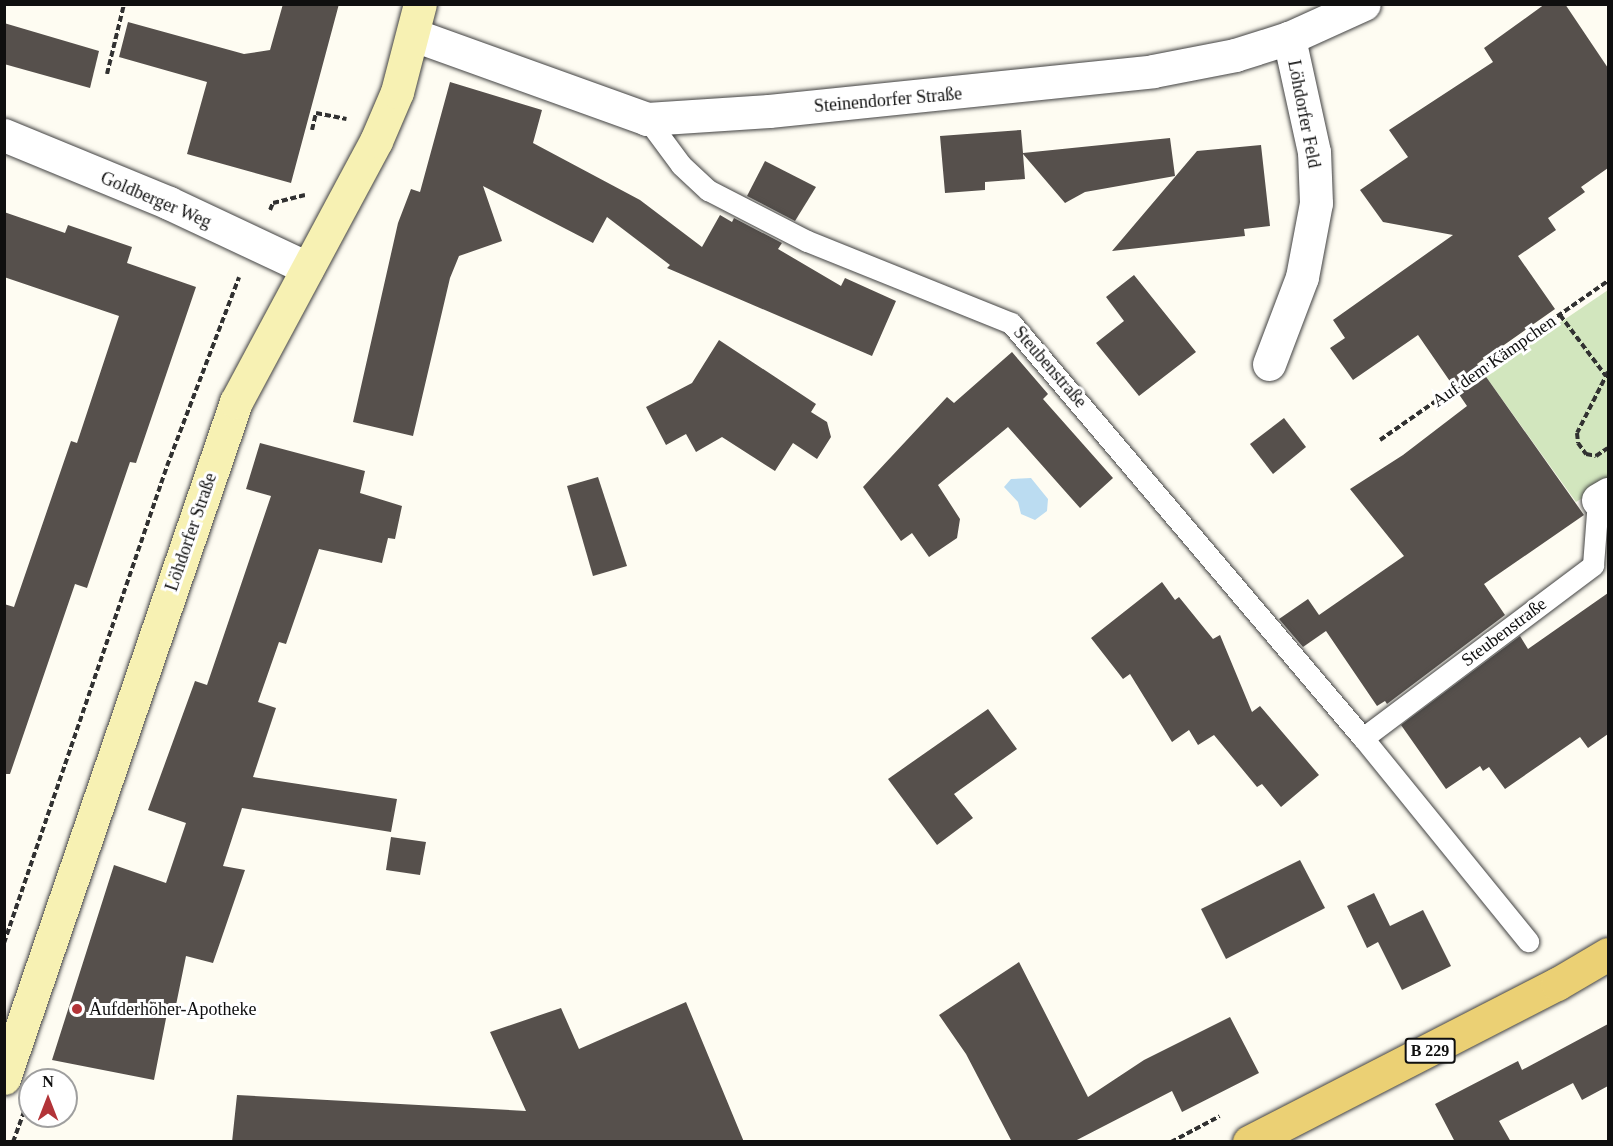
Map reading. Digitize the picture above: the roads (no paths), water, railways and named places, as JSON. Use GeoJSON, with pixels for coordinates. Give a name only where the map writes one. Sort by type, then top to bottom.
{"type":"FeatureCollection","features":[{"type":"Feature","properties":{"kind":"main road","name":"Löhdorfer Straße"},"geometry":{"type":"LineString","coordinates":[[4,1078],[236,402],[376,141],[417,20]]}},
{"type":"Feature","properties":{"kind":"main road","name":"B 229"},"geometry":{"type":"LineString","coordinates":[[1249,1142],[1526,1001],[1608,954]]}},
{"type":"Feature","properties":{"kind":"street","name":"Steinendorfer Straße"},"geometry":{"type":"LineString","coordinates":[[417,20],[647,119],[1075,82],[1235,55],[1289,38],[1364,4]]}},
{"type":"Feature","properties":{"kind":"street","name":"Löhdorfer Feld"},"geometry":{"type":"LineString","coordinates":[[1269,364],[1302,277],[1316,203],[1314,152],[1289,38]]}},
{"type":"Feature","properties":{"kind":"street","name":"Goldberger Weg"},"geometry":{"type":"LineString","coordinates":[[4,135],[169,203],[307,268]]}},
{"type":"Feature","properties":{"kind":"lane","name":"Steubenstraße"},"geometry":{"type":"LineString","coordinates":[[647,119],[681,165],[708,190],[807,241],[1011,323],[1363,738],[1528,940]]}},
{"type":"Feature","properties":{"kind":"lane","name":"Steubenstraße"},"geometry":{"type":"LineString","coordinates":[[1363,738],[1593,565],[1603,497]]}},
{"type":"Feature","properties":{"kind":"water"},"geometry":{"type":"Polygon","coordinates":[[[1031,478],[1048,499],[1047,511],[1035,520],[1021,514],[1018,502],[1004,487],[1011,479],[1031,478]]]}},
{"type":"Feature","properties":{"kind":"place","name":"Aufderhöher-Apotheke"},"geometry":{"type":"Point","coordinates":[77,1009]}}]}
